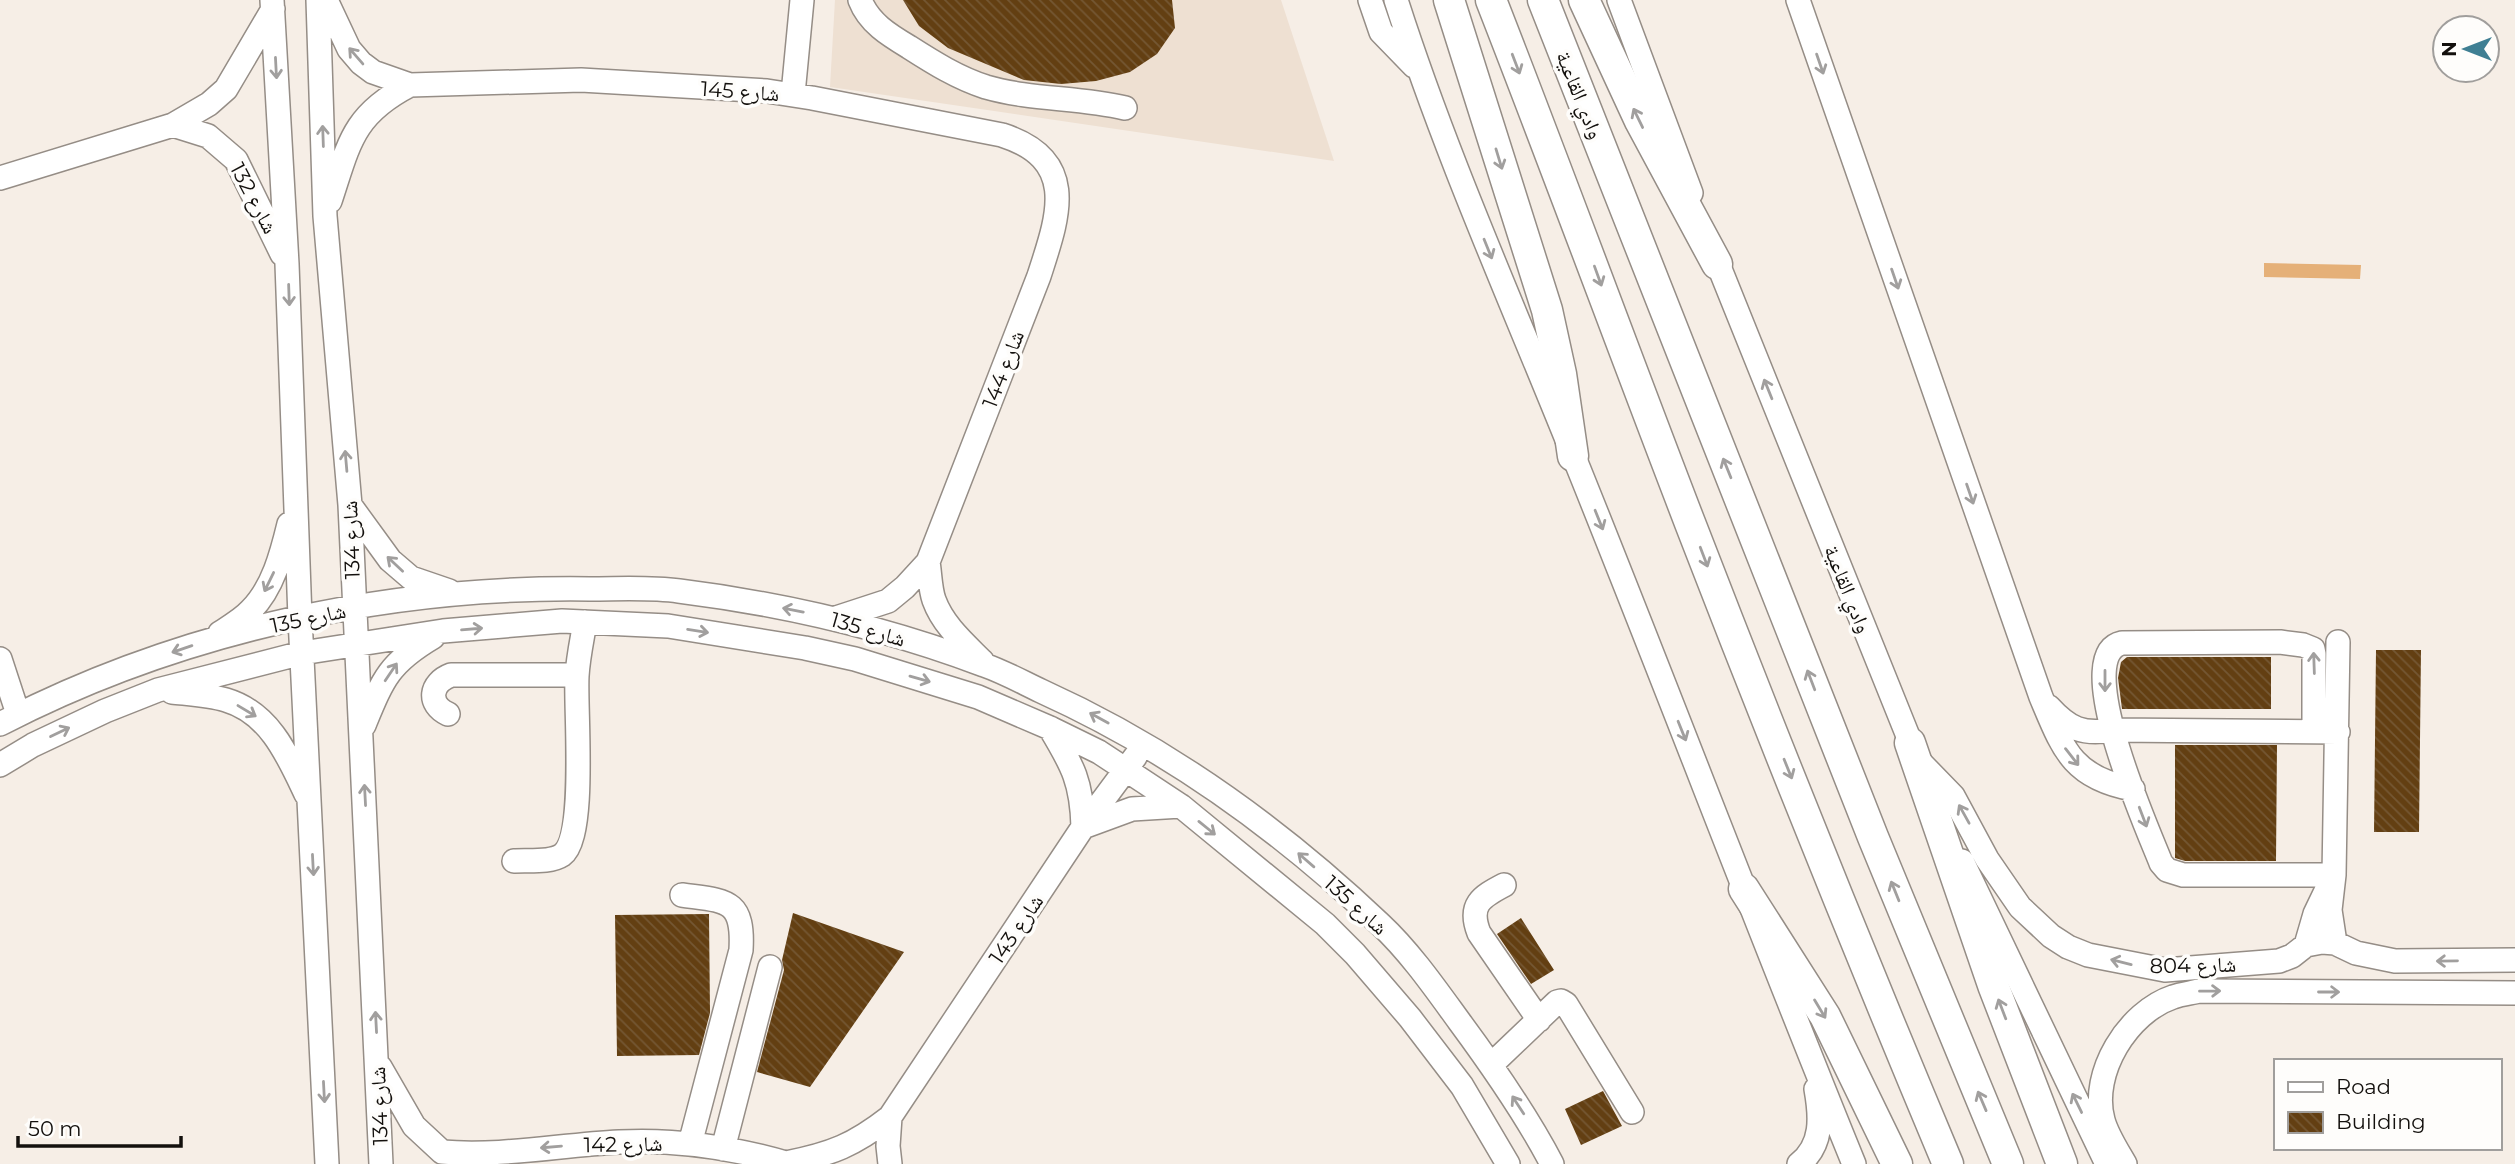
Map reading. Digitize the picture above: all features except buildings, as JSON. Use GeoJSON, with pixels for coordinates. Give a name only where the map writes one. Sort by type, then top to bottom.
{"type":"FeatureCollection","features":[{"type":"Feature","properties":{"kind":"main road"},"geometry":{"type":"LineString","coordinates":[[1449,0],[1547,310],[1561,374],[1573,456]]}},
{"type":"Feature","properties":{"kind":"main road"},"geometry":{"type":"LineString","coordinates":[[1491,0],[1690,523],[1948,1164]]}},
{"type":"Feature","properties":{"kind":"main road","name":"وادي القاعية"},"geometry":{"type":"LineString","coordinates":[[1543,0],[1873,837],[2008,1164]]}},
{"type":"Feature","properties":{"kind":"main road"},"geometry":{"type":"LineString","coordinates":[[1584,0],[1640,121],[1717,264]]}},
{"type":"Feature","properties":{"kind":"main road"},"geometry":{"type":"LineString","coordinates":[[1914,751],[1993,985],[2062,1164]]}},
{"type":"Feature","properties":{"kind":"main road"},"geometry":{"type":"LineString","coordinates":[[1744,889],[1825,1016],[1897,1164]]}},
{"type":"Feature","properties":{"kind":"street","name":"شارع 134"},"geometry":{"type":"LineString","coordinates":[[318,0],[326,216],[350,505],[381,1164]]}},
{"type":"Feature","properties":{"kind":"street","name":"شارع 145"},"geometry":{"type":"LineString","coordinates":[[326,0],[349,49],[361,63],[373,72],[410,85],[581,80],[793,94],[1002,135],[1020,141],[1044,160],[1052,172]]}},
{"type":"Feature","properties":{"kind":"street"},"geometry":{"type":"LineString","coordinates":[[793,94],[802,0]]}},
{"type":"Feature","properties":{"kind":"street"},"geometry":{"type":"LineString","coordinates":[[860,0],[873,22],[884,31],[944,69],[986,87],[1101,102],[1125,108]]}},
{"type":"Feature","properties":{"kind":"street"},"geometry":{"type":"LineString","coordinates":[[1370,0],[1381,32],[1419,71]]}},
{"type":"Feature","properties":{"kind":"street"},"geometry":{"type":"LineString","coordinates":[[1396,0],[1419,71],[1481,234],[1573,456],[1854,1164]]}},
{"type":"Feature","properties":{"kind":"street","name":"وادي القاعية"},"geometry":{"type":"LineString","coordinates":[[1619,0],[1717,264],[1914,751],[1962,861],[2108,1164]]}},
{"type":"Feature","properties":{"kind":"street"},"geometry":{"type":"LineString","coordinates":[[1637,0],[1669,133]]}},
{"type":"Feature","properties":{"kind":"street"},"geometry":{"type":"LineString","coordinates":[[1798,0],[2041,697],[2058,736],[2082,769],[2107,783],[2133,789]]}},
{"type":"Feature","properties":{"kind":"street"},"geometry":{"type":"LineString","coordinates":[[0,178],[173,125],[203,109],[226,89],[272,5]]}},
{"type":"Feature","properties":{"kind":"street"},"geometry":{"type":"LineString","coordinates":[[272,5],[287,264],[325,1159]]}},
{"type":"Feature","properties":{"kind":"street","name":"شارع 145"},"geometry":{"type":"LineString","coordinates":[[326,216],[348,148],[360,124],[386,97],[410,85]]}},
{"type":"Feature","properties":{"kind":"street","name":"شارع 132"},"geometry":{"type":"LineString","coordinates":[[173,125],[208,136],[236,160],[287,264]]}},
{"type":"Feature","properties":{"kind":"street","name":"شارع 144"},"geometry":{"type":"LineString","coordinates":[[836,618],[888,601],[928,562],[1039,276],[1056,216],[1057,184],[1052,172]]}},
{"type":"Feature","properties":{"kind":"street"},"geometry":{"type":"LineString","coordinates":[[212,639],[249,612],[258,602],[281,556],[297,494]]}},
{"type":"Feature","properties":{"kind":"street"},"geometry":{"type":"LineString","coordinates":[[350,505],[390,560],[411,578],[456,593]]}},
{"type":"Feature","properties":{"kind":"street","name":"شارع 144"},"geometry":{"type":"LineString","coordinates":[[928,562],[933,599],[943,618],[987,666]]}},
{"type":"Feature","properties":{"kind":"street","name":"شارع 135"},"geometry":{"type":"LineString","coordinates":[[9,719],[99,679],[212,639],[353,608],[456,593],[560,589],[674,590],[836,618],[987,666],[1085,710],[1145,744],[1242,808],[1383,926],[1437,990],[1491,1065],[1538,1137],[1552,1164]]}},
{"type":"Feature","properties":{"kind":"street","name":"شارع 135"},"geometry":{"type":"LineString","coordinates":[[0,765],[33,745],[105,710],[158,690],[302,653],[443,631],[562,621],[668,626],[805,648],[855,659],[978,697],[1050,728],[1100,752],[1181,806],[1325,924],[1355,954],[1410,1018],[1462,1086],[1508,1164]]}},
{"type":"Feature","properties":{"kind":"street"},"geometry":{"type":"LineString","coordinates":[[514,861],[553,859],[564,853],[570,842],[577,806],[577,675],[584,622]]}},
{"type":"Feature","properties":{"kind":"street"},"geometry":{"type":"LineString","coordinates":[[362,731],[378,692],[394,665],[407,652],[443,631]]}},
{"type":"Feature","properties":{"kind":"street"},"geometry":{"type":"LineString","coordinates":[[2314,731],[2313,649],[2302,645],[2280,642],[2117,644],[2111,649],[2105,664],[2105,695],[2112,730],[2161,863],[2167,870],[2196,876],[2334,876]]}},
{"type":"Feature","properties":{"kind":"street"},"geometry":{"type":"LineString","coordinates":[[2335,943],[2330,910],[2334,876],[2338,642]]}},
{"type":"Feature","properties":{"kind":"street"},"geometry":{"type":"LineString","coordinates":[[0,659],[9,719]]}},
{"type":"Feature","properties":{"kind":"street"},"geometry":{"type":"LineString","coordinates":[[448,714],[437,705],[433,696],[436,685],[451,675],[577,675]]}},
{"type":"Feature","properties":{"kind":"street"},"geometry":{"type":"LineString","coordinates":[[158,690],[228,700],[254,713],[283,747],[310,802]]}},
{"type":"Feature","properties":{"kind":"street"},"geometry":{"type":"LineString","coordinates":[[2041,697],[2057,716],[2080,730],[2097,733],[2112,730],[2338,732]]}},
{"type":"Feature","properties":{"kind":"street"},"geometry":{"type":"LineString","coordinates":[[1050,728],[1079,782],[1083,827],[1132,809],[1181,806]]}},
{"type":"Feature","properties":{"kind":"street","name":"شارع 143"},"geometry":{"type":"LineString","coordinates":[[788,1164],[841,1148],[863,1138],[890,1117],[1083,827],[1145,744]]}},
{"type":"Feature","properties":{"kind":"street","name":"شارع 804"},"geometry":{"type":"LineString","coordinates":[[1914,751],[1953,796],[2000,880],[2020,907],[2051,936],[2088,955],[2165,970],[2279,961],[2292,956],[2306,945],[2335,943],[2356,953],[2395,961],[2515,960]]}},
{"type":"Feature","properties":{"kind":"street"},"geometry":{"type":"LineString","coordinates":[[2306,945],[2315,914],[2334,876]]}},
{"type":"Feature","properties":{"kind":"street"},"geometry":{"type":"LineString","coordinates":[[1504,885],[1486,894],[1479,901],[1475,911],[1475,923],[1479,933],[1539,1020]]}},
{"type":"Feature","properties":{"kind":"street"},"geometry":{"type":"LineString","coordinates":[[682,895],[720,901],[732,906],[739,918],[742,932],[741,950],[690,1144]]}},
{"type":"Feature","properties":{"kind":"street"},"geometry":{"type":"LineString","coordinates":[[723,1149],[770,967]]}},
{"type":"Feature","properties":{"kind":"street","name":"شارع 804"},"geometry":{"type":"LineString","coordinates":[[2125,1164],[2102,1119],[2101,1093],[2106,1067],[2118,1043],[2131,1027],[2151,1009],[2172,997],[2199,991],[2515,993]]}},
{"type":"Feature","properties":{"kind":"street"},"geometry":{"type":"LineString","coordinates":[[1491,1065],[1557,1002],[1562,1001],[1566,1003],[1632,1112]]}},
{"type":"Feature","properties":{"kind":"street"},"geometry":{"type":"LineString","coordinates":[[1799,1164],[1813,1150],[1819,1130],[1811,1058]]}},
{"type":"Feature","properties":{"kind":"street","name":"شارع 142"},"geometry":{"type":"LineString","coordinates":[[378,1063],[434,1158],[623,1141],[690,1144],[788,1164]]}},
{"type":"Feature","properties":{"kind":"street"},"geometry":{"type":"LineString","coordinates":[[890,1117],[890,1164]]}},
{"type":"Feature","properties":{"kind":"shaded area"},"geometry":{"type":"Polygon","coordinates":[[[835,0],[1281,0],[1334,161],[830,87],[835,0]]]}},
{"type":"Feature","properties":{"kind":"shaded area"},"geometry":{"type":"Polygon","coordinates":[[[2264,263],[2361,265],[2360,279],[2264,277],[2264,263]]]}}]}
